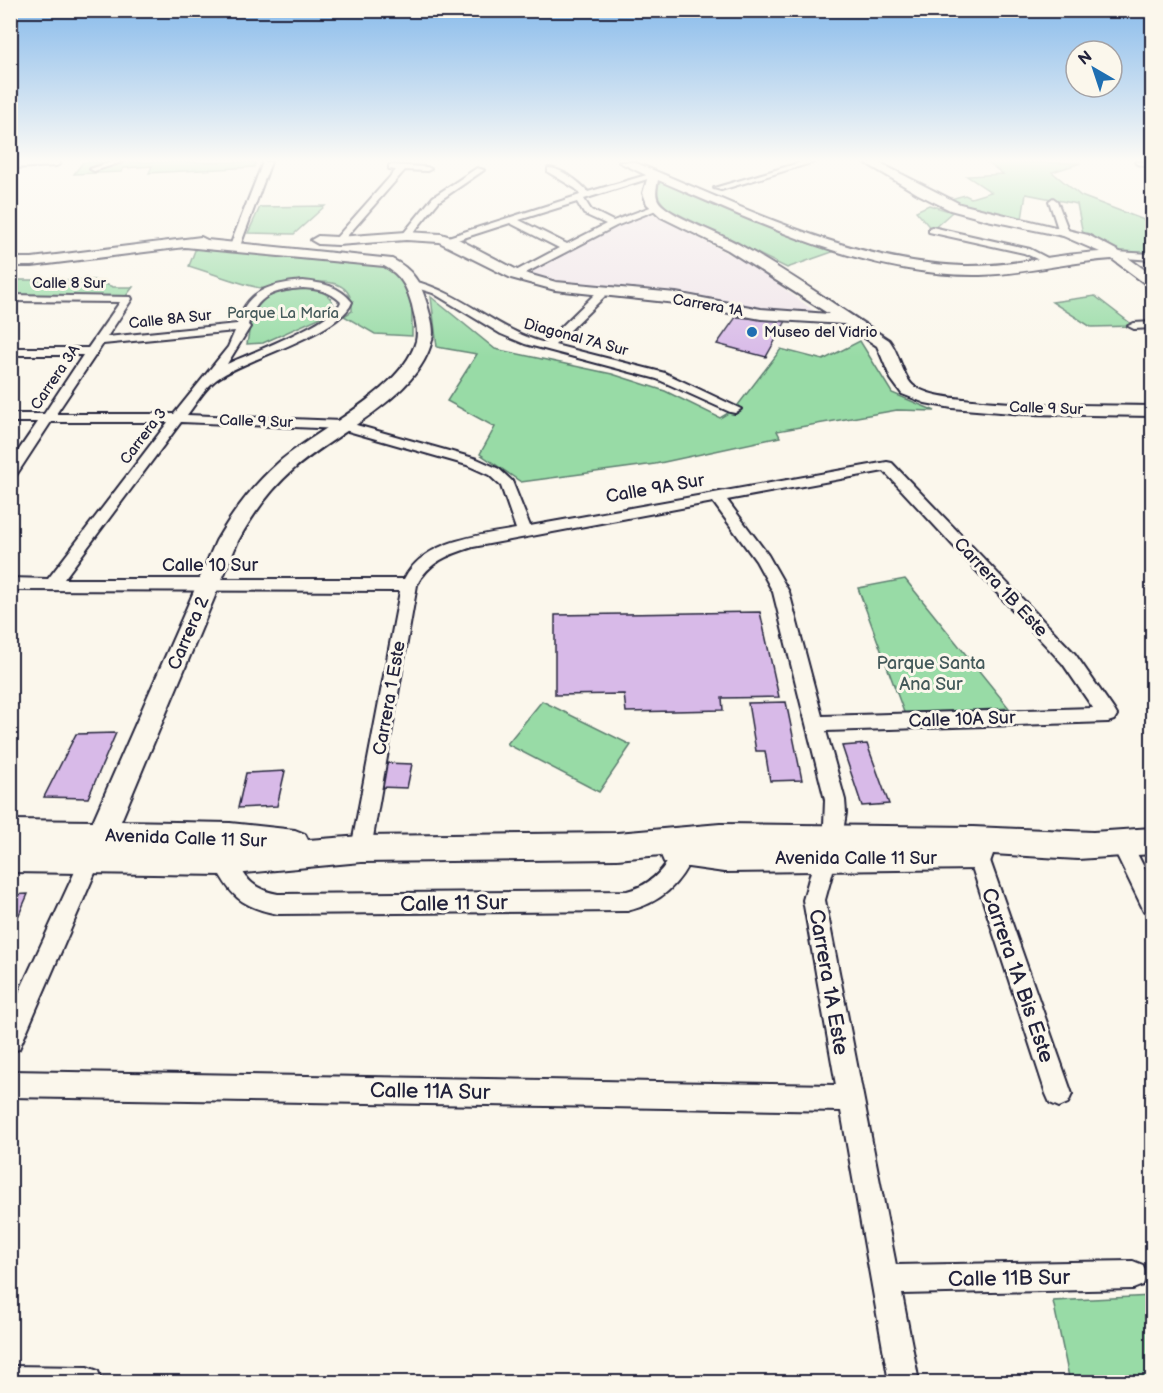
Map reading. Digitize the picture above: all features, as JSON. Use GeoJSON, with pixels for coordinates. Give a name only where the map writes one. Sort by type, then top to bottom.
{"type":"FeatureCollection","features":[{"type":"Feature","properties":{"kind":"street"},"geometry":{"type":"LineString","coordinates":[[236,242],[242,227]]}},
{"type":"Feature","properties":{"kind":"street"},"geometry":{"type":"LineString","coordinates":[[317,247],[338,241],[350,227]]}},
{"type":"Feature","properties":{"kind":"street"},"geometry":{"type":"LineString","coordinates":[[406,236],[413,227]]}},
{"type":"Feature","properties":{"kind":"street"},"geometry":{"type":"LineString","coordinates":[[296,246],[406,236],[448,240],[489,227]]}},
{"type":"Feature","properties":{"kind":"street"},"geometry":{"type":"LineString","coordinates":[[525,227],[566,248]]}},
{"type":"Feature","properties":{"kind":"street"},"geometry":{"type":"LineString","coordinates":[[516,275],[607,227]]}},
{"type":"Feature","properties":{"kind":"street","name":"Calle 9 Sur"},"geometry":{"type":"LineString","coordinates":[[693,227],[759,261],[883,343],[889,349],[899,378],[907,390],[919,396],[940,402],[1046,409],[1152,411]]}},
{"type":"Feature","properties":{"kind":"street"},"geometry":{"type":"LineString","coordinates":[[787,227],[819,240],[894,261],[929,268],[963,270],[1115,255],[1152,258]]}},
{"type":"Feature","properties":{"kind":"street"},"geometry":{"type":"LineString","coordinates":[[1042,227],[1088,240],[1115,255],[1152,282]]}},
{"type":"Feature","properties":{"kind":"street"},"geometry":{"type":"LineString","coordinates":[[1062,227],[1064,232]]}},
{"type":"Feature","properties":{"kind":"street"},"geometry":{"type":"LineString","coordinates":[[932,230],[1027,251],[1052,262]]}},
{"type":"Feature","properties":{"kind":"street","name":"Carrera 1A"},"geometry":{"type":"LineString","coordinates":[[448,240],[516,275],[555,286],[676,298],[761,314],[848,320]]}},
{"type":"Feature","properties":{"kind":"street"},"geometry":{"type":"LineString","coordinates":[[14,262],[185,243],[236,242],[317,247],[346,257]]}},
{"type":"Feature","properties":{"kind":"street"},"geometry":{"type":"LineString","coordinates":[[296,246],[346,257],[387,262],[403,271],[414,284]]}},
{"type":"Feature","properties":{"kind":"street","name":"Diagonal 7A Sur"},"geometry":{"type":"LineString","coordinates":[[414,284],[437,291],[511,335],[547,347],[661,376],[735,409]]}},
{"type":"Feature","properties":{"kind":"street","name":"Carrera 2"},"geometry":{"type":"LineString","coordinates":[[10,1040],[228,541],[253,499],[299,454],[342,425],[396,383],[413,363],[422,348],[424,332],[414,284]]}},
{"type":"Feature","properties":{"kind":"street","name":"Carrera 3"},"geometry":{"type":"LineString","coordinates":[[52,584],[235,345],[244,327],[246,311],[251,303],[272,291],[303,285],[330,288],[341,294],[347,302],[344,310],[327,323],[255,354],[211,377]]}},
{"type":"Feature","properties":{"kind":"street"},"geometry":{"type":"LineString","coordinates":[[547,347],[603,292]]}},
{"type":"Feature","properties":{"kind":"street","name":"Calle 8 Sur"},"geometry":{"type":"LineString","coordinates":[[10,298],[128,299]]}},
{"type":"Feature","properties":{"kind":"street","name":"Carrera 3A"},"geometry":{"type":"LineString","coordinates":[[10,474],[128,299]]}},
{"type":"Feature","properties":{"kind":"street"},"geometry":{"type":"LineString","coordinates":[[1134,326],[1152,325]]}},
{"type":"Feature","properties":{"kind":"street","name":"Calle 8A Sur"},"geometry":{"type":"LineString","coordinates":[[10,351],[96,346],[244,327]]}},
{"type":"Feature","properties":{"kind":"street","name":"Calle 9 Sur"},"geometry":{"type":"LineString","coordinates":[[10,418],[177,418],[342,425],[451,456],[494,472],[507,484],[525,532]]}},
{"type":"Feature","properties":{"kind":"street","name":"Calle 9A Sur"},"geometry":{"type":"LineString","coordinates":[[433,556],[472,542],[887,466]]}},
{"type":"Feature","properties":{"kind":"street","name":"Carrera 1B Este"},"geometry":{"type":"LineString","coordinates":[[887,466],[1069,659],[1107,715]]}},
{"type":"Feature","properties":{"kind":"street","name":"Carrera 1A Este"},"geometry":{"type":"LineString","coordinates":[[717,497],[763,560],[781,592],[836,806],[814,900],[904,1383]]}},
{"type":"Feature","properties":{"kind":"street","name":"Carrera 1 Este"},"geometry":{"type":"LineString","coordinates":[[361,849],[409,585],[414,572],[433,556]]}},
{"type":"Feature","properties":{"kind":"street","name":"Calle 10 Sur"},"geometry":{"type":"LineString","coordinates":[[10,584],[409,585]]}},
{"type":"Feature","properties":{"kind":"street","name":"Calle 10A Sur"},"geometry":{"type":"LineString","coordinates":[[816,724],[1107,715]]}},
{"type":"Feature","properties":{"kind":"street","name":"Avenida Calle 11 Sur"},"geometry":{"type":"LineString","coordinates":[[10,833],[96,847],[224,861],[361,849],[617,846],[720,837],[828,848],[978,855],[1152,841]]}},
{"type":"Feature","properties":{"kind":"street","name":"Avenida Calle 11 Sur"},"geometry":{"type":"LineString","coordinates":[[10,858],[96,847],[230,836],[361,849]]}},
{"type":"Feature","properties":{"kind":"street","name":"Avenida Calle 11 Sur"},"geometry":{"type":"LineString","coordinates":[[617,846],[724,858],[828,848],[973,840],[1108,844]]}},
{"type":"Feature","properties":{"kind":"street"},"geometry":{"type":"LineString","coordinates":[[1108,844],[1152,904]]}},
{"type":"Feature","properties":{"kind":"street","name":"Calle 11 Sur"},"geometry":{"type":"LineString","coordinates":[[224,861],[240,890],[250,898],[278,904],[627,901],[640,899],[673,875],[684,853]]}},
{"type":"Feature","properties":{"kind":"street","name":"Carrera 1A Bis Este"},"geometry":{"type":"LineString","coordinates":[[978,855],[1059,1094]]}},
{"type":"Feature","properties":{"kind":"street","name":"Calle 11A Sur"},"geometry":{"type":"LineString","coordinates":[[10,1084],[850,1098]]}},
{"type":"Feature","properties":{"kind":"street","name":"Calle 11B Sur"},"geometry":{"type":"LineString","coordinates":[[885,1280],[1133,1275]]}},
{"type":"Feature","properties":{"kind":"street"},"geometry":{"type":"LineString","coordinates":[[10,1381],[87,1383]]}},
{"type":"Feature","properties":{"kind":"shaded area"},"geometry":{"type":"Polygon","coordinates":[[[613,227],[677,227],[756,268],[817,313],[749,307],[650,290],[557,281],[528,273],[613,227]]]}},
{"type":"Feature","properties":{"kind":"green space"},"geometry":{"type":"Polygon","coordinates":[[[251,227],[302,227],[294,234],[248,233],[251,227]]]}},
{"type":"Feature","properties":{"kind":"green space"},"geometry":{"type":"Polygon","coordinates":[[[704,227],[770,227],[808,243],[835,251],[787,268],[704,227]]]}},
{"type":"Feature","properties":{"kind":"green space"},"geometry":{"type":"Polygon","coordinates":[[[1082,227],[1152,227],[1152,255],[1118,253],[1083,234],[1082,227]]]}},
{"type":"Feature","properties":{"kind":"green space"},"geometry":{"type":"Polygon","coordinates":[[[197,245],[379,264],[390,270],[405,284],[411,302],[412,336],[375,334],[344,316],[352,311],[350,296],[342,287],[330,283],[315,282],[260,288],[189,266],[197,245]]]}},
{"type":"Feature","properties":{"kind":"green space"},"geometry":{"type":"Polygon","coordinates":[[[11,280],[94,280],[113,287],[133,287],[126,296],[11,295],[11,280]]]}},
{"type":"Feature","properties":{"kind":"green space","name":"Parque La María"},"geometry":{"type":"Polygon","coordinates":[[[308,289],[321,292],[330,298],[334,306],[328,314],[263,343],[247,344],[253,308],[271,295],[308,289]]]}},
{"type":"Feature","properties":{"kind":"green space"},"geometry":{"type":"Polygon","coordinates":[[[1095,296],[1134,326],[1091,327],[1052,302],[1095,296]]]}},
{"type":"Feature","properties":{"kind":"green space"},"geometry":{"type":"Polygon","coordinates":[[[431,297],[495,349],[612,374],[665,391],[720,418],[735,409],[781,349],[823,360],[860,341],[892,393],[935,411],[897,410],[777,431],[780,437],[655,464],[521,482],[480,454],[495,427],[447,401],[477,354],[437,347],[431,297]]]}},
{"type":"Feature","properties":{"kind":"green space","name":"Parque Santa Ana Sur"},"geometry":{"type":"Polygon","coordinates":[[[905,579],[1009,708],[905,715],[858,588],[905,579]]]}},
{"type":"Feature","properties":{"kind":"green space"},"geometry":{"type":"Polygon","coordinates":[[[542,701],[631,745],[599,792],[507,744],[542,701]]]}},
{"type":"Feature","properties":{"kind":"green space"},"geometry":{"type":"Polygon","coordinates":[[[1152,1296],[1152,1382],[1070,1382],[1053,1301],[1152,1296]]]}},
{"type":"Feature","properties":{"kind":"building","name":"Museo del Vidrio"},"geometry":{"type":"Polygon","coordinates":[[[736,317],[786,321],[766,357],[717,344],[736,317]]]}},
{"type":"Feature","properties":{"kind":"building"},"geometry":{"type":"Polygon","coordinates":[[[760,612],[779,697],[722,698],[723,710],[626,712],[624,694],[555,695],[555,615],[760,612]]]}},
{"type":"Feature","properties":{"kind":"building"},"geometry":{"type":"Polygon","coordinates":[[[786,702],[802,780],[770,781],[765,751],[756,751],[748,703],[786,702]]]}},
{"type":"Feature","properties":{"kind":"building"},"geometry":{"type":"Polygon","coordinates":[[[116,733],[88,798],[44,797],[76,734],[116,733]]]}},
{"type":"Feature","properties":{"kind":"building"},"geometry":{"type":"Polygon","coordinates":[[[867,744],[889,804],[862,806],[842,746],[867,744]]]}},
{"type":"Feature","properties":{"kind":"building"},"geometry":{"type":"Polygon","coordinates":[[[385,763],[412,764],[407,788],[379,787],[385,763]]]}},
{"type":"Feature","properties":{"kind":"building"},"geometry":{"type":"Polygon","coordinates":[[[285,771],[277,806],[238,808],[246,773],[285,771]]]}},
{"type":"Feature","properties":{"kind":"building"},"geometry":{"type":"Polygon","coordinates":[[[28,894],[14,926],[10,926],[10,895],[28,894]]]}},
{"type":"Feature","properties":{"kind":"place","name":"Museo del Vidrio"},"geometry":{"type":"Point","coordinates":[752,332]}}]}
